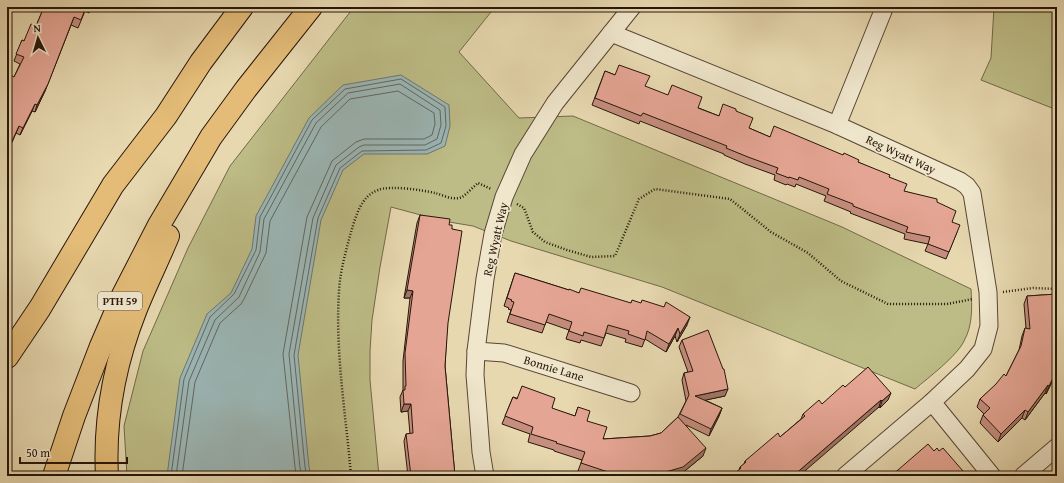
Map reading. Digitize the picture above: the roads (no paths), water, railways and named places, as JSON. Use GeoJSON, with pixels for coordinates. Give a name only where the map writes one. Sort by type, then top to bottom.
{"type":"FeatureCollection","features":[{"type":"Feature","properties":{"kind":"main road"},"geometry":{"type":"LineString","coordinates":[[7,357],[40,308],[113,185],[166,116],[201,62],[242,7]]}},
{"type":"Feature","properties":{"kind":"main road","name":"PTH 59"},"geometry":{"type":"LineString","coordinates":[[54,476],[74,416],[101,346],[123,295],[159,225],[212,137],[246,89],[311,7]]}},
{"type":"Feature","properties":{"kind":"main road"},"geometry":{"type":"LineString","coordinates":[[107,476],[107,428],[112,394],[126,338],[136,309],[212,137]]}},
{"type":"Feature","properties":{"kind":"street","name":"Reg Wyatt Way"},"geometry":{"type":"LineString","coordinates":[[485,476],[481,452],[477,405],[475,375],[476,351],[485,279],[493,234],[504,196],[523,154],[555,103],[632,7]]}},
{"type":"Feature","properties":{"kind":"street"},"geometry":{"type":"LineString","coordinates":[[837,125],[883,11]]}},
{"type":"Feature","properties":{"kind":"street","name":"Reg Wyatt Way"},"geometry":{"type":"LineString","coordinates":[[612,33],[837,125],[960,181],[967,186],[972,193],[988,292],[989,326],[983,349],[967,369],[932,402],[845,476]]}},
{"type":"Feature","properties":{"kind":"street","name":"Bonnie Lane"},"geometry":{"type":"LineString","coordinates":[[476,351],[504,353],[631,393]]}},
{"type":"Feature","properties":{"kind":"street"},"geometry":{"type":"LineString","coordinates":[[932,402],[992,476]]}},
{"type":"Feature","properties":{"kind":"street"},"geometry":{"type":"LineString","coordinates":[[1023,476],[1057,447]]}},
{"type":"Feature","properties":{"kind":"water"},"geometry":{"type":"Polygon","coordinates":[[[401,75],[449,105],[450,126],[445,146],[427,154],[364,154],[343,170],[321,220],[298,355],[311,476],[167,476],[180,378],[207,314],[231,293],[252,249],[256,216],[309,118],[343,85],[401,75]]]}}]}
